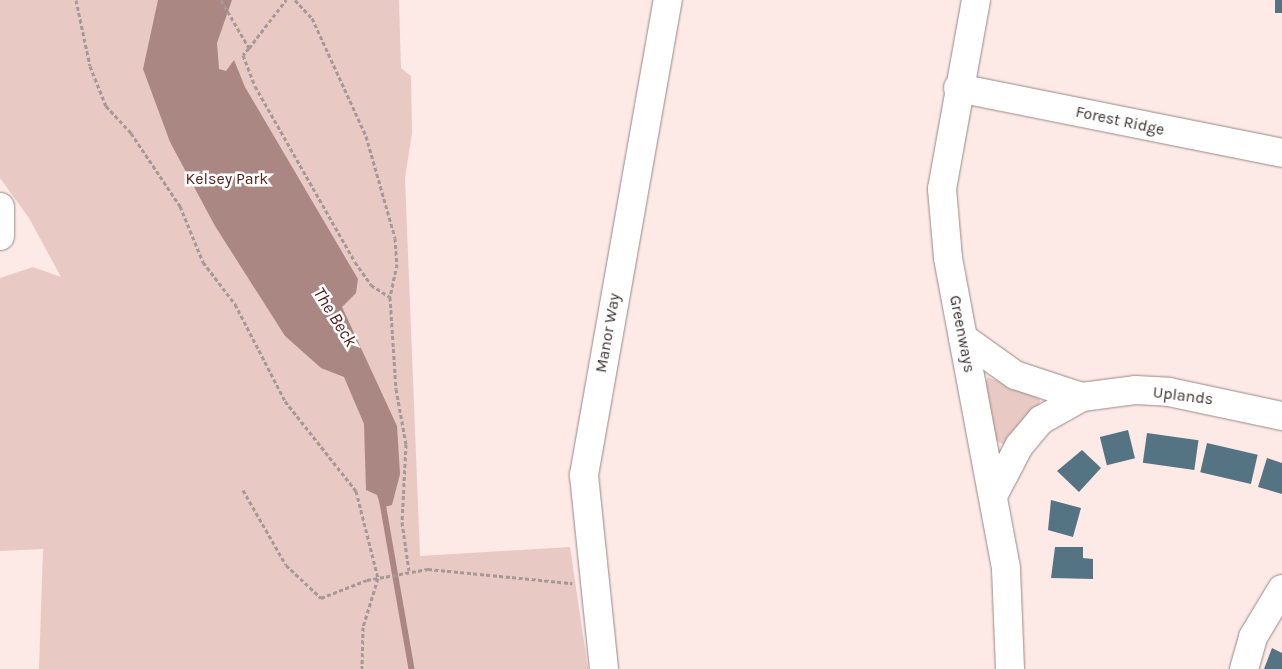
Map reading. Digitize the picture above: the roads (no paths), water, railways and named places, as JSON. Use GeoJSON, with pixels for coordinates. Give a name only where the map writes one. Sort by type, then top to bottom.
{"type":"FeatureCollection","features":[{"type":"Feature","properties":{"kind":"street","name":"Manor Way"},"geometry":{"type":"LineString","coordinates":[[604,669],[592,584],[584,475],[587,449],[668,0]]}},
{"type":"Feature","properties":{"kind":"street","name":"Greenways"},"geometry":{"type":"LineString","coordinates":[[976,0],[958,88],[942,189],[948,258],[995,492],[1006,569],[1010,669]]}},
{"type":"Feature","properties":{"kind":"street","name":"Forest Ridge"},"geometry":{"type":"LineString","coordinates":[[958,88],[1282,153]]}},
{"type":"Feature","properties":{"kind":"street"},"geometry":{"type":"LineString","coordinates":[[0,207],[0,236]]}},
{"type":"Feature","properties":{"kind":"street","name":"Uplands"},"geometry":{"type":"LineString","coordinates":[[963,338],[1015,375],[1082,397]]}},
{"type":"Feature","properties":{"kind":"street","name":"Uplands"},"geometry":{"type":"LineString","coordinates":[[995,492],[1019,446],[1041,420],[1082,397],[1135,390],[1169,392],[1282,416]]}},
{"type":"Feature","properties":{"kind":"street"},"geometry":{"type":"LineString","coordinates":[[1244,669],[1253,637],[1282,590]]}},
{"type":"Feature","properties":{"kind":"water"},"geometry":{"type":"Polygon","coordinates":[[[158,0],[232,0],[217,43],[219,69],[226,71],[234,60],[245,87],[358,279],[356,293],[342,307],[397,426],[400,474],[392,505],[381,508],[377,495],[366,490],[364,424],[344,377],[321,368],[285,336],[215,226],[170,142],[143,69],[158,0]]]}},
{"type":"Feature","properties":{"kind":"waterway","name":"The Beck"},"geometry":{"type":"LineString","coordinates":[[383,503],[412,669]]}},
{"type":"Feature","properties":{"kind":"park label","name":"Kelsey Park"},"geometry":{"type":"Point","coordinates":[227,179]}}]}
